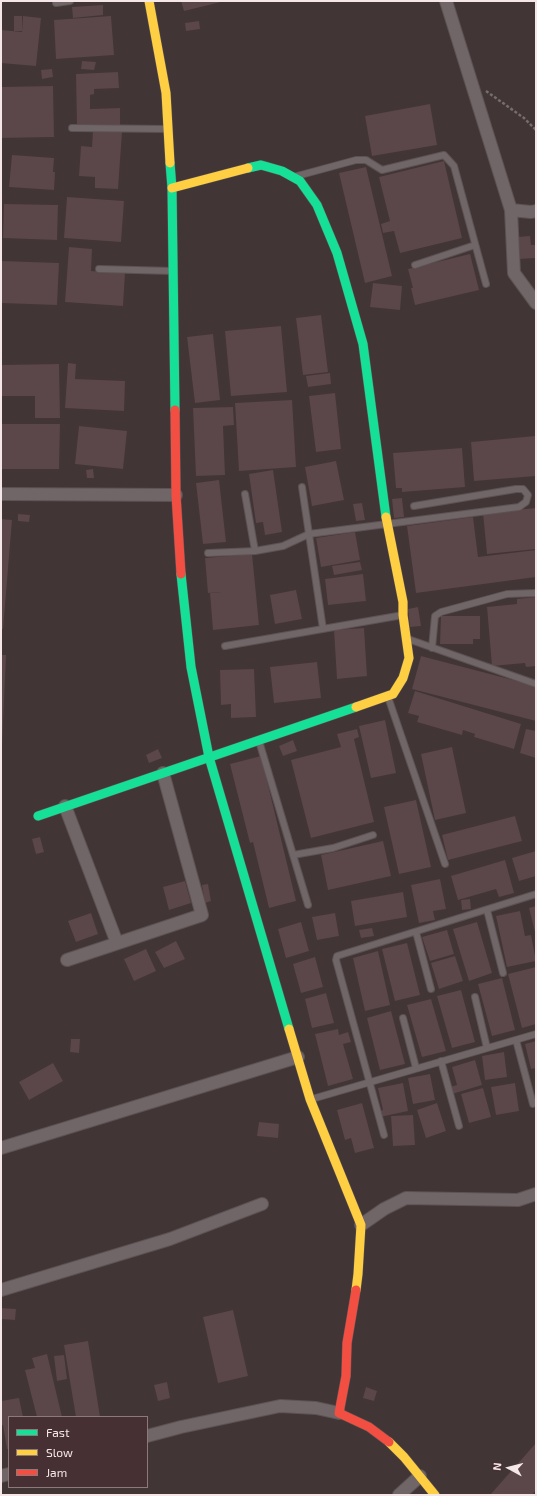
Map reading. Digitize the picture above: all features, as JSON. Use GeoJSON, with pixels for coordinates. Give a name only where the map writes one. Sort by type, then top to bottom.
{"type":"FeatureCollection","features":[{"type":"Feature","properties":{"kind":"street"},"geometry":{"type":"LineString","coordinates":[[149,1],[166,93],[172,188],[176,495],[182,583],[191,667],[209,757],[310,1099],[361,1225],[358,1274],[348,1343],[346,1376],[339,1413]]}},
{"type":"Feature","properties":{"kind":"street"},"geometry":{"type":"LineString","coordinates":[[446,1],[511,210],[514,273],[536,302]]}},
{"type":"Feature","properties":{"kind":"street"},"geometry":{"type":"LineString","coordinates":[[38,816],[393,694],[403,678],[408,658],[407,639],[402,615],[403,602],[387,524],[363,344],[337,253],[317,205],[300,181],[282,171],[261,165],[172,188]]}},
{"type":"Feature","properties":{"kind":"street"},"geometry":{"type":"LineString","coordinates":[[511,210],[536,211]]}},
{"type":"Feature","properties":{"kind":"street"},"geometry":{"type":"LineString","coordinates":[[1,494],[176,495]]}},
{"type":"Feature","properties":{"kind":"street"},"geometry":{"type":"LineString","coordinates":[[67,960],[202,915],[164,773]]}},
{"type":"Feature","properties":{"kind":"street"},"geometry":{"type":"LineString","coordinates":[[65,806],[117,943]]}},
{"type":"Feature","properties":{"kind":"street"},"geometry":{"type":"LineString","coordinates":[[1,1148],[298,1057]]}},
{"type":"Feature","properties":{"kind":"street"},"geometry":{"type":"LineString","coordinates":[[361,1225],[384,1209],[406,1198],[518,1200],[536,1194]]}},
{"type":"Feature","properties":{"kind":"street"},"geometry":{"type":"LineString","coordinates":[[1,1290],[170,1239],[262,1204]]}},
{"type":"Feature","properties":{"kind":"street"},"geometry":{"type":"LineString","coordinates":[[148,1436],[181,1427],[280,1406],[316,1408],[356,1418],[377,1431],[408,1460],[435,1495]]}},
{"type":"Feature","properties":{"kind":"street"},"geometry":{"type":"LineString","coordinates":[[399,1495],[420,1476]]}},
{"type":"Feature","properties":{"kind":"lane"},"geometry":{"type":"LineString","coordinates":[[56,3],[70,1]]}},
{"type":"Feature","properties":{"kind":"lane"},"geometry":{"type":"LineString","coordinates":[[72,128],[168,129]]}},
{"type":"Feature","properties":{"kind":"lane"},"geometry":{"type":"LineString","coordinates":[[292,177],[356,160],[366,160],[382,170],[444,155],[454,166],[486,284]]}},
{"type":"Feature","properties":{"kind":"lane"},"geometry":{"type":"LineString","coordinates":[[415,265],[475,245]]}},
{"type":"Feature","properties":{"kind":"lane"},"geometry":{"type":"LineString","coordinates":[[99,269],[173,271]]}},
{"type":"Feature","properties":{"kind":"lane"},"geometry":{"type":"LineString","coordinates":[[302,487],[322,629]]}},
{"type":"Feature","properties":{"kind":"lane"},"geometry":{"type":"LineString","coordinates":[[208,553],[255,551],[283,546],[309,534],[519,507],[526,502],[528,495],[523,489],[516,489],[414,506]]}},
{"type":"Feature","properties":{"kind":"lane"},"geometry":{"type":"LineString","coordinates":[[245,494],[255,551]]}},
{"type":"Feature","properties":{"kind":"lane"},"geometry":{"type":"LineString","coordinates":[[432,648],[435,616],[441,612],[507,594],[536,592]]}},
{"type":"Feature","properties":{"kind":"lane"},"geometry":{"type":"LineString","coordinates":[[225,646],[402,615]]}},
{"type":"Feature","properties":{"kind":"lane"},"geometry":{"type":"LineString","coordinates":[[407,639],[536,684]]}},
{"type":"Feature","properties":{"kind":"lane"},"geometry":{"type":"LineString","coordinates":[[388,696],[445,864]]}},
{"type":"Feature","properties":{"kind":"lane"},"geometry":{"type":"LineString","coordinates":[[258,740],[308,905]]}},
{"type":"Feature","properties":{"kind":"lane"},"geometry":{"type":"LineString","coordinates":[[293,855],[333,848],[373,835]]}},
{"type":"Feature","properties":{"kind":"lane"},"geometry":{"type":"LineString","coordinates":[[384,1135],[336,960],[337,956],[536,894]]}},
{"type":"Feature","properties":{"kind":"lane"},"geometry":{"type":"LineString","coordinates":[[487,910],[502,973]]}},
{"type":"Feature","properties":{"kind":"lane"},"geometry":{"type":"LineString","coordinates":[[416,932],[431,989]]}},
{"type":"Feature","properties":{"kind":"lane"},"geometry":{"type":"LineString","coordinates":[[474,997],[488,1048]]}},
{"type":"Feature","properties":{"kind":"lane"},"geometry":{"type":"LineString","coordinates":[[404,1018],[416,1068]]}},
{"type":"Feature","properties":{"kind":"lane"},"geometry":{"type":"LineString","coordinates":[[310,1099],[536,1034]]}},
{"type":"Feature","properties":{"kind":"lane"},"geometry":{"type":"LineString","coordinates":[[516,1040],[533,1104]]}},
{"type":"Feature","properties":{"kind":"lane"},"geometry":{"type":"LineString","coordinates":[[441,1061],[459,1126]]}},
{"type":"Feature","properties":{"kind":"path"},"geometry":{"type":"LineString","coordinates":[[473,87],[487,92],[507,105],[524,118],[536,130]]}},
{"type":"Feature","properties":{"kind":"building"},"geometry":{"type":"Polygon","coordinates":[[[181,1],[221,1],[221,2],[184,11],[181,1]]]}},
{"type":"Feature","properties":{"kind":"building"},"geometry":{"type":"Polygon","coordinates":[[[103,5],[103,15],[73,18],[72,7],[103,5]]]}},
{"type":"Feature","properties":{"kind":"building"},"geometry":{"type":"Polygon","coordinates":[[[14,16],[22,16],[22,31],[14,31],[14,16]]]}},
{"type":"Feature","properties":{"kind":"building"},"geometry":{"type":"Polygon","coordinates":[[[23,16],[41,18],[36,66],[1,63],[1,30],[22,32],[23,16]]]}},
{"type":"Feature","properties":{"kind":"building"},"geometry":{"type":"Polygon","coordinates":[[[111,16],[114,55],[56,59],[54,20],[111,16]]]}},
{"type":"Feature","properties":{"kind":"building"},"geometry":{"type":"Polygon","coordinates":[[[199,21],[200,29],[186,31],[185,23],[199,21]]]}},
{"type":"Feature","properties":{"kind":"building"},"geometry":{"type":"Polygon","coordinates":[[[82,61],[96,62],[94,70],[81,69],[82,61]]]}},
{"type":"Feature","properties":{"kind":"building"},"geometry":{"type":"Polygon","coordinates":[[[52,69],[53,77],[42,79],[41,70],[52,69]]]}},
{"type":"Feature","properties":{"kind":"building"},"geometry":{"type":"Polygon","coordinates":[[[118,72],[119,88],[94,89],[94,94],[90,95],[90,109],[120,108],[120,125],[77,127],[76,74],[118,72]]]}},
{"type":"Feature","properties":{"kind":"building"},"geometry":{"type":"Polygon","coordinates":[[[53,86],[54,137],[1,138],[1,87],[53,86]]]}},
{"type":"Feature","properties":{"kind":"building"},"geometry":{"type":"Polygon","coordinates":[[[430,104],[437,145],[372,156],[365,116],[430,104]]]}},
{"type":"Feature","properties":{"kind":"building"},"geometry":{"type":"Polygon","coordinates":[[[93,130],[122,132],[118,189],[95,188],[95,177],[79,176],[81,146],[92,147],[93,130]]]}},
{"type":"Feature","properties":{"kind":"building"},"geometry":{"type":"Polygon","coordinates":[[[12,155],[54,158],[54,190],[9,187],[12,155]]]}},
{"type":"Feature","properties":{"kind":"building"},"geometry":{"type":"Polygon","coordinates":[[[444,161],[462,238],[400,253],[394,231],[383,233],[381,224],[390,221],[379,177],[444,161]]]}},
{"type":"Feature","properties":{"kind":"building"},"geometry":{"type":"Polygon","coordinates":[[[366,167],[392,276],[365,283],[339,173],[366,167]]]}},
{"type":"Feature","properties":{"kind":"building"},"geometry":{"type":"Polygon","coordinates":[[[67,197],[124,201],[121,242],[64,238],[67,197]]]}},
{"type":"Feature","properties":{"kind":"building"},"geometry":{"type":"Polygon","coordinates":[[[4,204],[58,205],[57,240],[3,238],[4,204]]]}},
{"type":"Feature","properties":{"kind":"building"},"geometry":{"type":"Polygon","coordinates":[[[530,236],[531,245],[536,245],[536,258],[519,259],[518,237],[530,236]]]}},
{"type":"Feature","properties":{"kind":"building"},"geometry":{"type":"Polygon","coordinates":[[[69,247],[92,249],[91,271],[125,273],[123,306],[65,302],[69,247]]]}},
{"type":"Feature","properties":{"kind":"building"},"geometry":{"type":"Polygon","coordinates":[[[470,254],[479,290],[415,305],[411,288],[413,288],[408,269],[470,254]]]}},
{"type":"Feature","properties":{"kind":"building"},"geometry":{"type":"Polygon","coordinates":[[[2,261],[59,263],[57,305],[1,303],[2,261]]]}},
{"type":"Feature","properties":{"kind":"building"},"geometry":{"type":"Polygon","coordinates":[[[373,283],[402,286],[400,310],[370,307],[373,283]]]}},
{"type":"Feature","properties":{"kind":"building"},"geometry":{"type":"Polygon","coordinates":[[[321,315],[328,372],[303,375],[296,318],[321,315]]]}},
{"type":"Feature","properties":{"kind":"building"},"geometry":{"type":"Polygon","coordinates":[[[281,326],[287,392],[231,396],[225,331],[281,326]]]}},
{"type":"Feature","properties":{"kind":"building"},"geometry":{"type":"Polygon","coordinates":[[[213,334],[220,400],[195,403],[187,337],[213,334]]]}},
{"type":"Feature","properties":{"kind":"building"},"geometry":{"type":"Polygon","coordinates":[[[68,363],[76,364],[75,379],[125,381],[124,411],[65,408],[68,363]]]}},
{"type":"Feature","properties":{"kind":"building"},"geometry":{"type":"Polygon","coordinates":[[[59,364],[60,418],[35,418],[35,396],[1,396],[1,365],[59,364]]]}},
{"type":"Feature","properties":{"kind":"building"},"geometry":{"type":"Polygon","coordinates":[[[330,373],[331,384],[308,387],[306,376],[330,373]]]}},
{"type":"Feature","properties":{"kind":"building"},"geometry":{"type":"Polygon","coordinates":[[[335,393],[341,449],[316,452],[309,396],[335,393]]]}},
{"type":"Feature","properties":{"kind":"building"},"geometry":{"type":"Polygon","coordinates":[[[292,400],[296,467],[239,471],[235,403],[292,400]]]}},
{"type":"Feature","properties":{"kind":"building"},"geometry":{"type":"Polygon","coordinates":[[[233,407],[234,425],[223,426],[225,475],[196,476],[193,408],[233,407]]]}},
{"type":"Feature","properties":{"kind":"building"},"geometry":{"type":"Polygon","coordinates":[[[1,424],[60,424],[59,469],[1,469],[1,424]]]}},
{"type":"Feature","properties":{"kind":"building"},"geometry":{"type":"Polygon","coordinates":[[[79,426],[127,431],[123,469],[75,464],[79,426]]]}},
{"type":"Feature","properties":{"kind":"building"},"geometry":{"type":"Polygon","coordinates":[[[535,436],[536,476],[474,481],[471,442],[535,436]]]}},
{"type":"Feature","properties":{"kind":"building"},"geometry":{"type":"Polygon","coordinates":[[[462,448],[465,487],[402,492],[402,488],[396,488],[393,453],[462,448]]]}},
{"type":"Feature","properties":{"kind":"building"},"geometry":{"type":"Polygon","coordinates":[[[336,461],[344,500],[312,506],[305,467],[336,461]]]}},
{"type":"Feature","properties":{"kind":"building"},"geometry":{"type":"Polygon","coordinates":[[[93,469],[94,478],[87,478],[86,470],[93,469]]]}},
{"type":"Feature","properties":{"kind":"building"},"geometry":{"type":"Polygon","coordinates":[[[273,470],[282,532],[265,535],[263,522],[256,523],[249,474],[273,470]]]}},
{"type":"Feature","properties":{"kind":"building"},"geometry":{"type":"Polygon","coordinates":[[[219,480],[226,542],[203,544],[196,483],[219,480]]]}},
{"type":"Feature","properties":{"kind":"building"},"geometry":{"type":"Polygon","coordinates":[[[402,498],[404,517],[394,518],[392,499],[402,498]]]}},
{"type":"Feature","properties":{"kind":"building"},"geometry":{"type":"Polygon","coordinates":[[[362,503],[365,520],[356,521],[353,504],[362,503]]]}},
{"type":"Feature","properties":{"kind":"building"},"geometry":{"type":"Polygon","coordinates":[[[536,508],[536,549],[487,554],[483,513],[536,508]]]}},
{"type":"Feature","properties":{"kind":"building"},"geometry":{"type":"Polygon","coordinates":[[[18,514],[30,515],[29,522],[18,521],[18,514]]]}},
{"type":"Feature","properties":{"kind":"building"},"geometry":{"type":"Polygon","coordinates":[[[473,517],[478,557],[536,550],[536,577],[416,593],[407,526],[473,517]]]}},
{"type":"Feature","properties":{"kind":"building"},"geometry":{"type":"Polygon","coordinates":[[[1,519],[12,520],[3,629],[1,629],[1,519]]]}},
{"type":"Feature","properties":{"kind":"building"},"geometry":{"type":"Polygon","coordinates":[[[355,532],[360,560],[321,567],[316,538],[355,532]]]}},
{"type":"Feature","properties":{"kind":"building"},"geometry":{"type":"Polygon","coordinates":[[[252,554],[259,625],[213,630],[210,593],[221,592],[208,593],[205,558],[252,554]]]}},
{"type":"Feature","properties":{"kind":"building"},"geometry":{"type":"Polygon","coordinates":[[[360,562],[362,570],[334,575],[332,566],[360,562]]]}},
{"type":"Feature","properties":{"kind":"building"},"geometry":{"type":"Polygon","coordinates":[[[363,574],[366,601],[328,605],[325,579],[363,574]]]}},
{"type":"Feature","properties":{"kind":"building"},"geometry":{"type":"Polygon","coordinates":[[[296,590],[302,619],[275,624],[270,595],[296,590]]]}},
{"type":"Feature","properties":{"kind":"building"},"geometry":{"type":"Polygon","coordinates":[[[536,597],[536,666],[526,667],[525,663],[492,666],[487,607],[517,604],[517,599],[536,597]]]}},
{"type":"Feature","properties":{"kind":"building"},"geometry":{"type":"Polygon","coordinates":[[[418,607],[421,626],[410,627],[408,609],[418,607]]]}},
{"type":"Feature","properties":{"kind":"building"},"geometry":{"type":"Polygon","coordinates":[[[441,616],[480,616],[480,639],[473,639],[473,644],[440,644],[441,616]]]}},
{"type":"Feature","properties":{"kind":"building"},"geometry":{"type":"Polygon","coordinates":[[[364,628],[367,676],[337,679],[334,630],[364,628]]]}},
{"type":"Feature","properties":{"kind":"building"},"geometry":{"type":"Polygon","coordinates":[[[1,655],[6,655],[2,746],[1,746],[1,655]]]}},
{"type":"Feature","properties":{"kind":"building"},"geometry":{"type":"Polygon","coordinates":[[[421,656],[536,686],[536,721],[412,689],[421,656]]]}},
{"type":"Feature","properties":{"kind":"building"},"geometry":{"type":"Polygon","coordinates":[[[317,662],[321,698],[274,703],[270,667],[317,662]]]}},
{"type":"Feature","properties":{"kind":"building"},"geometry":{"type":"Polygon","coordinates":[[[254,669],[256,717],[231,718],[231,704],[221,705],[220,670],[254,669]]]}},
{"type":"Feature","properties":{"kind":"building"},"geometry":{"type":"Polygon","coordinates":[[[415,691],[521,724],[514,749],[474,737],[475,734],[463,730],[462,735],[417,722],[419,716],[408,713],[415,691]]]}},
{"type":"Feature","properties":{"kind":"building"},"geometry":{"type":"Polygon","coordinates":[[[385,720],[396,773],[371,778],[359,726],[385,720]]]}},
{"type":"Feature","properties":{"kind":"building"},"geometry":{"type":"Polygon","coordinates":[[[357,729],[359,737],[354,739],[374,822],[311,838],[291,760],[341,747],[337,734],[357,729]]]}},
{"type":"Feature","properties":{"kind":"building"},"geometry":{"type":"Polygon","coordinates":[[[526,729],[536,731],[536,758],[520,753],[526,729]]]}},
{"type":"Feature","properties":{"kind":"building"},"geometry":{"type":"Polygon","coordinates":[[[293,740],[297,751],[283,756],[279,746],[293,740]]]}},
{"type":"Feature","properties":{"kind":"building"},"geometry":{"type":"Polygon","coordinates":[[[452,747],[466,813],[435,820],[421,754],[452,747]]]}},
{"type":"Feature","properties":{"kind":"building"},"geometry":{"type":"Polygon","coordinates":[[[158,749],[162,758],[149,763],[146,755],[158,749]]]}},
{"type":"Feature","properties":{"kind":"building"},"geometry":{"type":"Polygon","coordinates":[[[261,756],[296,901],[269,908],[253,842],[250,843],[230,764],[261,756]]]}},
{"type":"Feature","properties":{"kind":"building"},"geometry":{"type":"Polygon","coordinates":[[[416,800],[431,867],[399,874],[384,807],[416,800]]]}},
{"type":"Feature","properties":{"kind":"building"},"geometry":{"type":"Polygon","coordinates":[[[515,816],[522,841],[448,860],[442,835],[515,816]]]}},
{"type":"Feature","properties":{"kind":"building"},"geometry":{"type":"Polygon","coordinates":[[[40,837],[44,852],[36,854],[32,839],[40,837]]]}},
{"type":"Feature","properties":{"kind":"building"},"geometry":{"type":"Polygon","coordinates":[[[383,841],[391,876],[328,890],[321,855],[383,841]]]}},
{"type":"Feature","properties":{"kind":"building"},"geometry":{"type":"Polygon","coordinates":[[[536,851],[536,876],[519,881],[512,858],[536,851]]]}},
{"type":"Feature","properties":{"kind":"building"},"geometry":{"type":"Polygon","coordinates":[[[505,860],[514,893],[499,897],[496,889],[458,900],[451,876],[505,860]]]}},
{"type":"Feature","properties":{"kind":"building"},"geometry":{"type":"Polygon","coordinates":[[[440,879],[446,909],[433,911],[435,920],[419,923],[411,885],[440,879]]]}},
{"type":"Feature","properties":{"kind":"building"},"geometry":{"type":"Polygon","coordinates":[[[185,881],[191,903],[169,910],[163,887],[185,881]]]}},
{"type":"Feature","properties":{"kind":"building"},"geometry":{"type":"Polygon","coordinates":[[[208,884],[211,901],[205,903],[202,885],[208,884]]]}},
{"type":"Feature","properties":{"kind":"building"},"geometry":{"type":"Polygon","coordinates":[[[403,892],[407,917],[355,926],[351,901],[403,892]]]}},
{"type":"Feature","properties":{"kind":"building"},"geometry":{"type":"Polygon","coordinates":[[[470,899],[471,909],[462,910],[461,900],[470,899]]]}},
{"type":"Feature","properties":{"kind":"building"},"geometry":{"type":"Polygon","coordinates":[[[536,906],[536,932],[535,932],[529,908],[536,906]]]}},
{"type":"Feature","properties":{"kind":"building"},"geometry":{"type":"Polygon","coordinates":[[[520,911],[525,936],[531,935],[536,961],[507,967],[496,916],[520,911]]]}},
{"type":"Feature","properties":{"kind":"building"},"geometry":{"type":"Polygon","coordinates":[[[91,913],[98,934],[76,942],[68,921],[91,913]]]}},
{"type":"Feature","properties":{"kind":"building"},"geometry":{"type":"Polygon","coordinates":[[[335,913],[339,936],[317,940],[312,917],[335,913]]]}},
{"type":"Feature","properties":{"kind":"building"},"geometry":{"type":"Polygon","coordinates":[[[301,922],[309,951],[286,958],[278,929],[301,922]]]}},
{"type":"Feature","properties":{"kind":"building"},"geometry":{"type":"Polygon","coordinates":[[[477,922],[492,973],[469,981],[453,929],[477,922]]]}},
{"type":"Feature","properties":{"kind":"building"},"geometry":{"type":"Polygon","coordinates":[[[372,928],[374,936],[361,938],[359,930],[372,928]]]}},
{"type":"Feature","properties":{"kind":"building"},"geometry":{"type":"Polygon","coordinates":[[[447,930],[454,954],[430,961],[422,937],[447,930]]]}},
{"type":"Feature","properties":{"kind":"building"},"geometry":{"type":"Polygon","coordinates":[[[176,941],[185,959],[164,968],[155,952],[176,941]]]}},
{"type":"Feature","properties":{"kind":"building"},"geometry":{"type":"Polygon","coordinates":[[[407,943],[420,995],[395,1001],[382,949],[407,943]]]}},
{"type":"Feature","properties":{"kind":"building"},"geometry":{"type":"Polygon","coordinates":[[[146,949],[156,971],[134,981],[124,959],[146,949]]]}},
{"type":"Feature","properties":{"kind":"building"},"geometry":{"type":"Polygon","coordinates":[[[378,951],[390,1005],[365,1011],[353,958],[378,951]]]}},
{"type":"Feature","properties":{"kind":"building"},"geometry":{"type":"Polygon","coordinates":[[[455,956],[463,981],[439,989],[431,963],[455,956]]]}},
{"type":"Feature","properties":{"kind":"building"},"geometry":{"type":"Polygon","coordinates":[[[315,957],[323,987],[301,993],[293,964],[315,957]]]}},
{"type":"Feature","properties":{"kind":"building"},"geometry":{"type":"Polygon","coordinates":[[[536,967],[536,1024],[522,1028],[508,974],[536,967]]]}},
{"type":"Feature","properties":{"kind":"building"},"geometry":{"type":"Polygon","coordinates":[[[502,978],[515,1030],[492,1036],[478,984],[502,978]]]}},
{"type":"Feature","properties":{"kind":"building"},"geometry":{"type":"Polygon","coordinates":[[[461,990],[475,1042],[452,1048],[437,996],[461,990]]]}},
{"type":"Feature","properties":{"kind":"building"},"geometry":{"type":"Polygon","coordinates":[[[326,993],[334,1023],[312,1028],[305,999],[326,993]]]}},
{"type":"Feature","properties":{"kind":"building"},"geometry":{"type":"Polygon","coordinates":[[[431,999],[446,1051],[422,1057],[407,1005],[431,999]]]}},
{"type":"Feature","properties":{"kind":"building"},"geometry":{"type":"Polygon","coordinates":[[[391,1011],[405,1064],[380,1070],[367,1018],[391,1011]]]}},
{"type":"Feature","properties":{"kind":"building"},"geometry":{"type":"Polygon","coordinates":[[[338,1029],[339,1035],[348,1032],[351,1042],[343,1044],[353,1079],[328,1086],[315,1034],[338,1029]]]}},
{"type":"Feature","properties":{"kind":"building"},"geometry":{"type":"Polygon","coordinates":[[[71,1039],[80,1039],[79,1053],[70,1052],[71,1039]]]}},
{"type":"Feature","properties":{"kind":"building"},"geometry":{"type":"Polygon","coordinates":[[[536,1041],[536,1068],[531,1069],[525,1044],[536,1041]]]}},
{"type":"Feature","properties":{"kind":"building"},"geometry":{"type":"Polygon","coordinates":[[[504,1052],[507,1077],[485,1080],[482,1056],[504,1052]]]}},
{"type":"Feature","properties":{"kind":"building"},"geometry":{"type":"Polygon","coordinates":[[[475,1060],[482,1085],[452,1094],[450,1087],[457,1085],[452,1067],[475,1060]]]}},
{"type":"Feature","properties":{"kind":"building"},"geometry":{"type":"Polygon","coordinates":[[[53,1063],[63,1081],[29,1100],[19,1082],[53,1063]]]}},
{"type":"Feature","properties":{"kind":"building"},"geometry":{"type":"Polygon","coordinates":[[[430,1074],[435,1100],[413,1104],[408,1078],[430,1074]]]}},
{"type":"Feature","properties":{"kind":"building"},"geometry":{"type":"Polygon","coordinates":[[[403,1083],[408,1111],[380,1117],[379,1111],[383,1110],[378,1088],[403,1083]]]}},
{"type":"Feature","properties":{"kind":"building"},"geometry":{"type":"Polygon","coordinates":[[[515,1083],[519,1111],[496,1115],[491,1087],[515,1083]]]}},
{"type":"Feature","properties":{"kind":"building"},"geometry":{"type":"Polygon","coordinates":[[[483,1088],[491,1117],[469,1123],[461,1094],[483,1088]]]}},
{"type":"Feature","properties":{"kind":"building"},"geometry":{"type":"Polygon","coordinates":[[[362,1103],[374,1148],[355,1153],[351,1138],[345,1140],[337,1110],[362,1103]]]}},
{"type":"Feature","properties":{"kind":"building"},"geometry":{"type":"Polygon","coordinates":[[[437,1103],[446,1131],[426,1138],[417,1110],[437,1103]]]}},
{"type":"Feature","properties":{"kind":"building"},"geometry":{"type":"Polygon","coordinates":[[[413,1115],[415,1145],[393,1146],[391,1116],[413,1115]]]}},
{"type":"Feature","properties":{"kind":"building"},"geometry":{"type":"Polygon","coordinates":[[[259,1122],[279,1124],[278,1138],[257,1136],[259,1122]]]}},
{"type":"Feature","properties":{"kind":"building"},"geometry":{"type":"Polygon","coordinates":[[[1,1308],[16,1309],[15,1320],[1,1319],[1,1308]]]}},
{"type":"Feature","properties":{"kind":"building"},"geometry":{"type":"Polygon","coordinates":[[[233,1310],[248,1376],[218,1383],[203,1317],[233,1310]]]}},
{"type":"Feature","properties":{"kind":"building"},"geometry":{"type":"Polygon","coordinates":[[[88,1341],[100,1416],[76,1416],[64,1345],[88,1341]]]}},
{"type":"Feature","properties":{"kind":"building"},"geometry":{"type":"Polygon","coordinates":[[[47,1354],[62,1416],[37,1416],[25,1370],[35,1368],[32,1358],[47,1354]]]}},
{"type":"Feature","properties":{"kind":"building"},"geometry":{"type":"Polygon","coordinates":[[[64,1355],[67,1379],[57,1381],[54,1356],[64,1355]]]}},
{"type":"Feature","properties":{"kind":"building"},"geometry":{"type":"Polygon","coordinates":[[[167,1382],[170,1398],[158,1401],[154,1385],[167,1382]]]}},
{"type":"Feature","properties":{"kind":"building"},"geometry":{"type":"Polygon","coordinates":[[[366,1387],[377,1391],[374,1401],[363,1398],[366,1387]]]}},
{"type":"Feature","properties":{"kind":"building"},"geometry":{"type":"Polygon","coordinates":[[[19,1398],[23,1416],[8,1416],[8,1449],[3,1425],[1,1425],[1,1401],[19,1398]]]}},
{"type":"Feature","properties":{"kind":"building"},"geometry":{"type":"Polygon","coordinates":[[[536,1443],[536,1490],[532,1495],[490,1495],[536,1443]]]}},
{"type":"Feature","properties":{"kind":"traffic: fast"},"geometry":{"type":"LineString","coordinates":[[170,163],[172,188],[175,410]]}},
{"type":"Feature","properties":{"kind":"traffic: fast"},"geometry":{"type":"LineString","coordinates":[[248,168],[261,165],[282,171],[300,181],[317,205],[337,253],[363,344],[386,517]]}},
{"type":"Feature","properties":{"kind":"traffic: fast"},"geometry":{"type":"LineString","coordinates":[[181,574],[191,667],[209,757],[289,1029]]}},
{"type":"Feature","properties":{"kind":"traffic: fast"},"geometry":{"type":"LineString","coordinates":[[38,816],[356,707]]}},
{"type":"Feature","properties":{"kind":"traffic: slow"},"geometry":{"type":"LineString","coordinates":[[149,1],[166,93],[170,163]]}},
{"type":"Feature","properties":{"kind":"traffic: slow"},"geometry":{"type":"LineString","coordinates":[[172,188],[248,168]]}},
{"type":"Feature","properties":{"kind":"traffic: slow"},"geometry":{"type":"LineString","coordinates":[[356,707],[393,694],[403,678],[409,658],[403,615],[403,602],[386,517]]}},
{"type":"Feature","properties":{"kind":"traffic: slow"},"geometry":{"type":"LineString","coordinates":[[289,1029],[310,1099],[361,1225],[356,1290]]}},
{"type":"Feature","properties":{"kind":"traffic: slow"},"geometry":{"type":"LineString","coordinates":[[389,1442],[404,1457],[435,1495]]}},
{"type":"Feature","properties":{"kind":"traffic: jam"},"geometry":{"type":"LineString","coordinates":[[175,410],[176,495],[181,574]]}},
{"type":"Feature","properties":{"kind":"traffic: jam"},"geometry":{"type":"LineString","coordinates":[[356,1290],[347,1343],[346,1376],[339,1413],[369,1427],[389,1442]]}}]}
